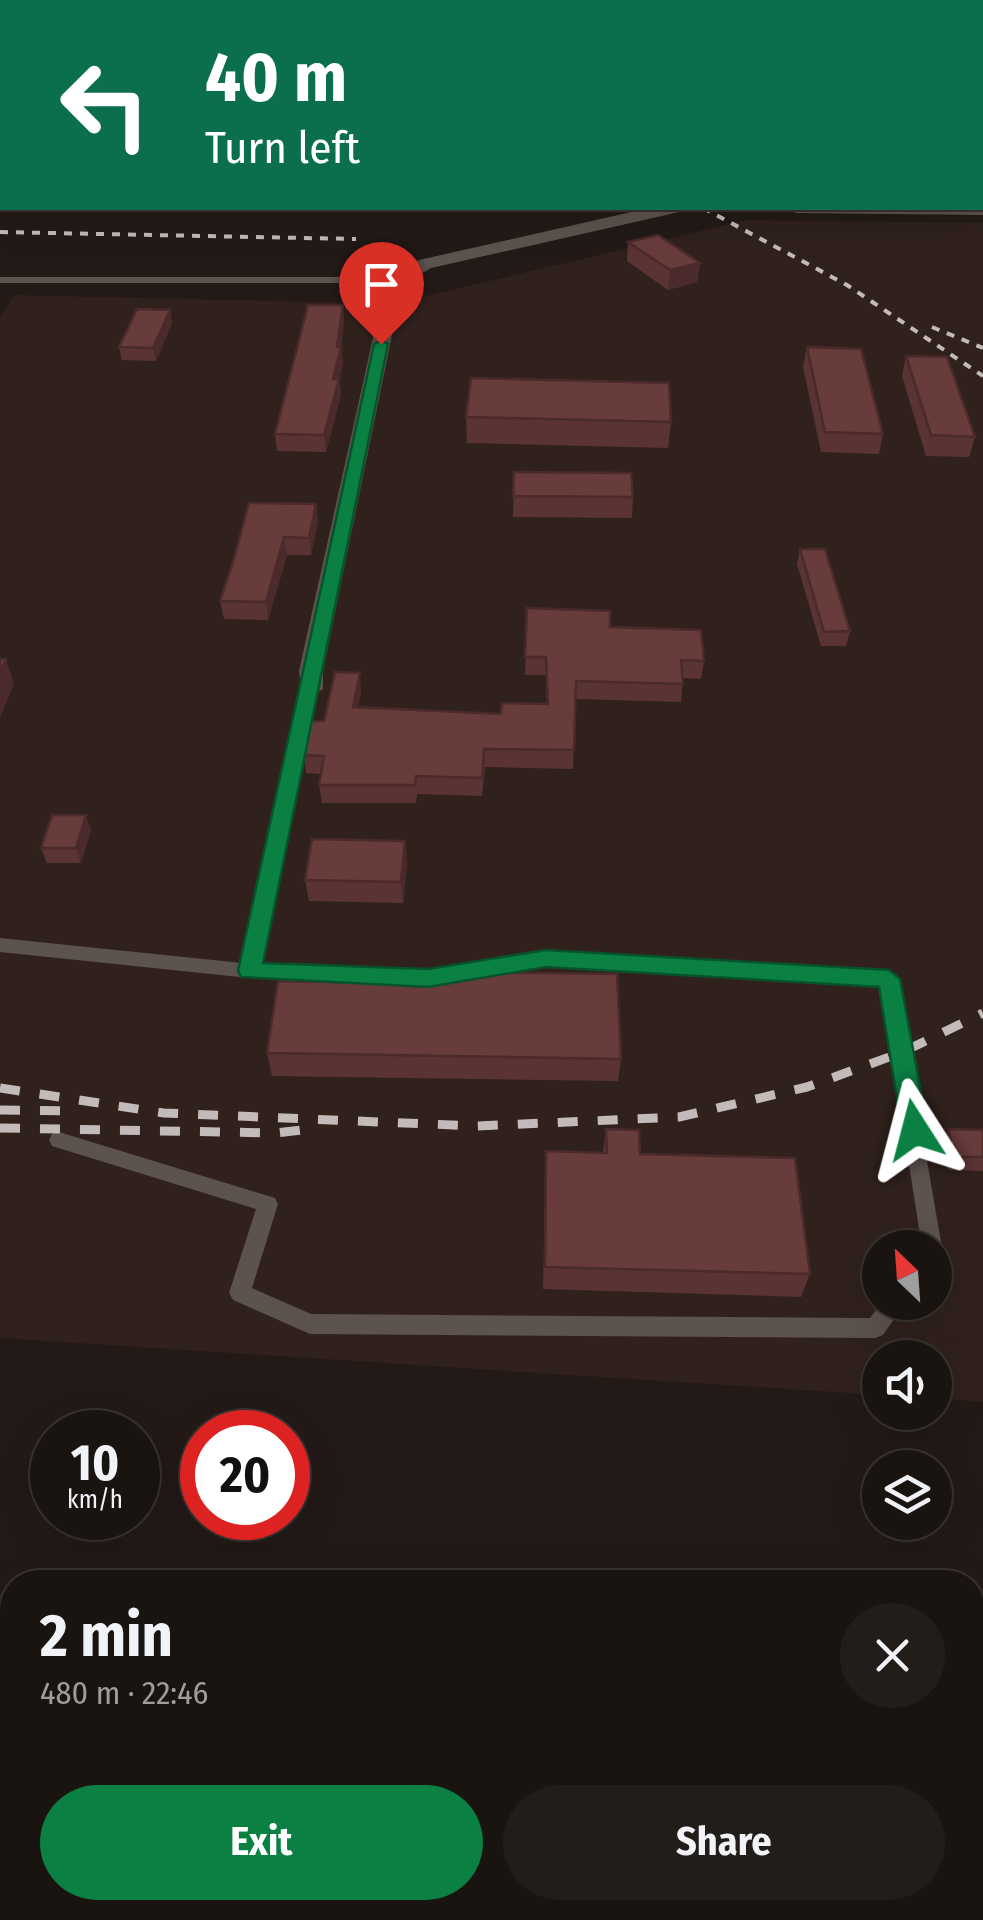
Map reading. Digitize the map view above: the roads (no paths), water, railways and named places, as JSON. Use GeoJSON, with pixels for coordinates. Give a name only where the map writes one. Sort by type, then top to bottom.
{"type":"FeatureCollection","features":[{"type":"Feature","properties":{"kind":"street"},"geometry":{"type":"LineString","coordinates":[[311,689],[311,671],[389,306],[384,289],[425,264],[667,210]]}},
{"type":"Feature","properties":{"kind":"lane"},"geometry":{"type":"LineString","coordinates":[[0,280],[358,280],[425,264]]}},
{"type":"Feature","properties":{"kind":"lane"},"geometry":{"type":"LineString","coordinates":[[250,971],[311,689]]}},
{"type":"Feature","properties":{"kind":"lane"},"geometry":{"type":"LineString","coordinates":[[0,945],[250,971],[428,978],[546,958],[889,979],[929,1230]]}},
{"type":"Feature","properties":{"kind":"lane"},"geometry":{"type":"LineString","coordinates":[[59,1140],[268,1204],[240,1294],[310,1324],[875,1328],[881,1320]]}},
{"type":"Feature","properties":{"kind":"railway"},"geometry":{"type":"LineString","coordinates":[[707,210],[847,285],[983,376]]}},
{"type":"Feature","properties":{"kind":"railway"},"geometry":{"type":"LineString","coordinates":[[0,232],[356,239]]}},
{"type":"Feature","properties":{"kind":"railway"},"geometry":{"type":"LineString","coordinates":[[932,327],[983,348]]}},
{"type":"Feature","properties":{"kind":"railway"},"geometry":{"type":"LineString","coordinates":[[0,1088],[164,1113],[477,1126],[679,1117],[807,1087],[903,1052],[983,1013]]}},
{"type":"Feature","properties":{"kind":"railway"},"geometry":{"type":"LineString","coordinates":[[0,1110],[79,1111]]}},
{"type":"Feature","properties":{"kind":"railway"},"geometry":{"type":"LineString","coordinates":[[0,1128],[276,1133],[310,1129]]}}]}
